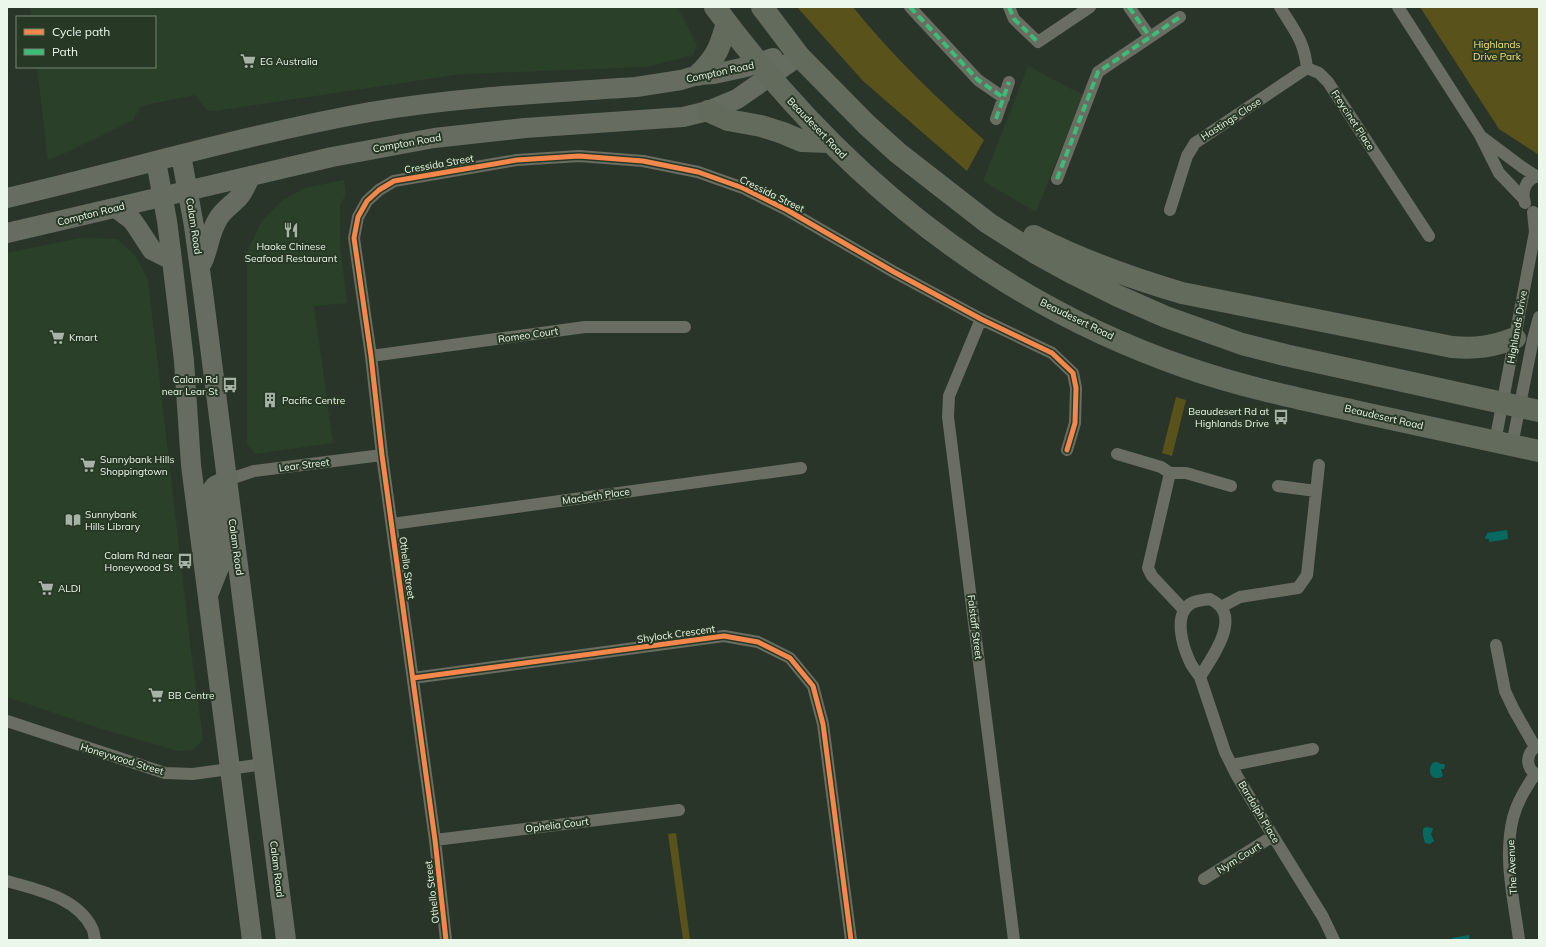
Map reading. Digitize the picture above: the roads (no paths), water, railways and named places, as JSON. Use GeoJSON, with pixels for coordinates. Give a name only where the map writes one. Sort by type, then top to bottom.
{"type":"FeatureCollection","features":[{"type":"Feature","properties":{"kind":"highway"},"geometry":{"type":"LineString","coordinates":[[762,7],[796,53],[867,125],[898,153],[988,223],[1034,252],[1118,296],[1166,317],[1242,344],[1285,355],[1520,407]]}},
{"type":"Feature","properties":{"kind":"highway"},"geometry":{"type":"LineString","coordinates":[[698,75],[717,53],[721,15]]}},
{"type":"Feature","properties":{"kind":"highway","name":"Beaudesert Road"},"geometry":{"type":"LineString","coordinates":[[721,15],[786,96],[829,142],[882,191],[958,251],[1004,281],[1056,310],[1095,330],[1184,366],[1231,382],[1299,399],[1539,451]]}},
{"type":"Feature","properties":{"kind":"highway"},"geometry":{"type":"LineString","coordinates":[[708,111],[728,120],[761,126],[802,141],[829,142]]}},
{"type":"Feature","properties":{"kind":"highway"},"geometry":{"type":"LineString","coordinates":[[988,223],[1019,227],[1061,249],[1092,262],[1154,285],[1182,293],[1452,347],[1484,347],[1496,345],[1515,338]]}},
{"type":"Feature","properties":{"kind":"main road","name":"Compton Road"},"geometry":{"type":"LineString","coordinates":[[7,233],[355,152],[454,135],[525,128],[683,117],[708,111],[737,99],[764,70],[796,53]]}},
{"type":"Feature","properties":{"kind":"main road","name":"Compton Road"},"geometry":{"type":"LineString","coordinates":[[7,198],[326,120],[386,110],[488,97],[636,87],[673,82],[698,75],[764,70]]}},
{"type":"Feature","properties":{"kind":"main road","name":"Calam Road"},"geometry":{"type":"LineString","coordinates":[[181,155],[200,268],[286,940]]}},
{"type":"Feature","properties":{"kind":"main road"},"geometry":{"type":"LineString","coordinates":[[156,161],[172,260],[184,361],[191,465],[252,940]]}},
{"type":"Feature","properties":{"kind":"main road"},"geometry":{"type":"LineString","coordinates":[[200,268],[206,255],[211,233],[215,224],[228,207],[240,196],[251,176]]}},
{"type":"Feature","properties":{"kind":"main road"},"geometry":{"type":"LineString","coordinates":[[116,208],[132,220],[152,250],[172,260]]}},
{"type":"Feature","properties":{"kind":"main road"},"geometry":{"type":"LineString","coordinates":[[208,594],[220,565],[212,502],[212,490],[215,486],[227,480]]}},
{"type":"Feature","properties":{"kind":"street"},"geometry":{"type":"LineString","coordinates":[[910,7],[978,80],[1004,98]]}},
{"type":"Feature","properties":{"kind":"street"},"geometry":{"type":"LineString","coordinates":[[1009,7],[1014,19],[1038,42],[1090,7]]}},
{"type":"Feature","properties":{"kind":"street"},"geometry":{"type":"LineString","coordinates":[[1129,7],[1150,37]]}},
{"type":"Feature","properties":{"kind":"street"},"geometry":{"type":"LineString","coordinates":[[1280,7],[1301,41],[1305,53],[1307,68]]}},
{"type":"Feature","properties":{"kind":"street"},"geometry":{"type":"LineString","coordinates":[[1398,7],[1480,135],[1499,173],[1523,198]]}},
{"type":"Feature","properties":{"kind":"street"},"geometry":{"type":"LineString","coordinates":[[1057,179],[1098,72],[1180,17]]}},
{"type":"Feature","properties":{"kind":"street","name":"Hastings Close"},"geometry":{"type":"LineString","coordinates":[[1170,210],[1187,156],[1194,142],[1307,68]]}},
{"type":"Feature","properties":{"kind":"street","name":"Freycinet Place"},"geometry":{"type":"LineString","coordinates":[[1307,68],[1319,73],[1328,82],[1429,236]]}},
{"type":"Feature","properties":{"kind":"street"},"geometry":{"type":"LineString","coordinates":[[996,119],[1010,82]]}},
{"type":"Feature","properties":{"kind":"street"},"geometry":{"type":"LineString","coordinates":[[1480,135],[1522,167],[1538,176],[1526,184],[1523,191],[1525,204],[1536,213]]}},
{"type":"Feature","properties":{"kind":"street","name":"Cressida Street"},"geometry":{"type":"LineString","coordinates":[[367,201],[379,190],[394,181],[517,160],[579,156],[643,161],[698,172],[743,188],[787,210],[894,272],[981,319],[1052,353],[1073,374],[1076,388],[1075,423],[1067,450]]}},
{"type":"Feature","properties":{"kind":"street","name":"Othello Street"},"geometry":{"type":"LineString","coordinates":[[367,201],[358,217],[354,238],[435,840],[446,940]]}},
{"type":"Feature","properties":{"kind":"street","name":"Highlands Drive"},"geometry":{"type":"LineString","coordinates":[[1504,444],[1520,407],[1515,338],[1535,232],[1536,213]]}},
{"type":"Feature","properties":{"kind":"street","name":"Highlands Drive"},"geometry":{"type":"LineString","coordinates":[[1504,444],[1520,407],[1533,339],[1539,317]]}},
{"type":"Feature","properties":{"kind":"street","name":"Falstaff Street"},"geometry":{"type":"LineString","coordinates":[[981,319],[949,396],[948,417],[1014,940]]}},
{"type":"Feature","properties":{"kind":"street","name":"Romeo Court"},"geometry":{"type":"LineString","coordinates":[[371,356],[585,327],[685,327]]}},
{"type":"Feature","properties":{"kind":"street","name":"Lear Street"},"geometry":{"type":"LineString","coordinates":[[227,480],[254,471],[382,454]]}},
{"type":"Feature","properties":{"kind":"street"},"geometry":{"type":"LineString","coordinates":[[1117,454],[1161,467],[1170,473],[1186,473],[1231,486]]}},
{"type":"Feature","properties":{"kind":"street"},"geometry":{"type":"LineString","coordinates":[[1221,607],[1240,597],[1298,588],[1307,575],[1319,465]]}},
{"type":"Feature","properties":{"kind":"street","name":"Macbeth Place"},"geometry":{"type":"LineString","coordinates":[[392,524],[801,468]]}},
{"type":"Feature","properties":{"kind":"street"},"geometry":{"type":"LineString","coordinates":[[1170,473],[1148,568],[1152,576],[1184,610],[1190,604],[1198,600],[1210,599],[1221,607],[1226,618],[1225,627],[1220,643],[1200,677]]}},
{"type":"Feature","properties":{"kind":"street"},"geometry":{"type":"LineString","coordinates":[[1278,486],[1316,491]]}},
{"type":"Feature","properties":{"kind":"street","name":"Bardolph Place"},"geometry":{"type":"LineString","coordinates":[[1184,610],[1180,621],[1180,628],[1184,643],[1190,663],[1200,677],[1225,752],[1273,836],[1324,917],[1334,940]]}},
{"type":"Feature","properties":{"kind":"street","name":"Shylock Crescent"},"geometry":{"type":"LineString","coordinates":[[413,678],[724,636],[758,642],[790,658],[813,686],[824,724],[851,940]]}},
{"type":"Feature","properties":{"kind":"street"},"geometry":{"type":"LineString","coordinates":[[1496,645],[1505,691],[1514,710],[1537,746],[1529,755],[1528,761],[1531,771],[1537,775]]}},
{"type":"Feature","properties":{"kind":"street","name":"Honeywood Street"},"geometry":{"type":"LineString","coordinates":[[7,721],[165,773],[193,774],[264,764]]}},
{"type":"Feature","properties":{"kind":"street"},"geometry":{"type":"LineString","coordinates":[[1232,765],[1312,749]]}},
{"type":"Feature","properties":{"kind":"street","name":"The Avenue"},"geometry":{"type":"LineString","coordinates":[[1519,940],[1510,879],[1509,843],[1513,817],[1523,793],[1537,775]]}},
{"type":"Feature","properties":{"kind":"street","name":"Ophelia Court"},"geometry":{"type":"LineString","coordinates":[[435,840],[679,810]]}},
{"type":"Feature","properties":{"kind":"street","name":"Nym Court"},"geometry":{"type":"LineString","coordinates":[[1204,879],[1273,836]]}},
{"type":"Feature","properties":{"kind":"street"},"geometry":{"type":"LineString","coordinates":[[7,881],[57,897],[78,909],[92,928],[95,940]]}},
{"type":"Feature","properties":{"kind":"water"},"geometry":{"type":"Polygon","coordinates":[[[1507,530],[1508,539],[1489,542],[1489,539],[1486,539],[1485,537],[1487,533],[1507,530]]]}},
{"type":"Feature","properties":{"kind":"water"},"geometry":{"type":"Polygon","coordinates":[[[1434,762],[1445,765],[1444,769],[1441,769],[1443,776],[1439,778],[1433,777],[1430,772],[1431,765],[1434,762]]]}},
{"type":"Feature","properties":{"kind":"water"},"geometry":{"type":"Polygon","coordinates":[[[1426,827],[1433,829],[1431,834],[1434,841],[1430,844],[1425,843],[1423,835],[1423,829],[1426,827]]]}},
{"type":"Feature","properties":{"kind":"water"},"geometry":{"type":"Polygon","coordinates":[[[1469,935],[1470,940],[1452,940],[1452,938],[1469,935]]]}},
{"type":"Feature","properties":{"kind":"place","name":"EG Australia"},"geometry":{"type":"Point","coordinates":[248,61]}},
{"type":"Feature","properties":{"kind":"place","name":"Haoke Chinese Seafood Restaurant"},"geometry":{"type":"Point","coordinates":[291,230]}},
{"type":"Feature","properties":{"kind":"place","name":"Kmart"},"geometry":{"type":"Point","coordinates":[57,337]}},
{"type":"Feature","properties":{"kind":"place","name":"Calam Rd near Lear St"},"geometry":{"type":"Point","coordinates":[230,385]}},
{"type":"Feature","properties":{"kind":"place","name":"Pacific Centre"},"geometry":{"type":"Point","coordinates":[270,400]}},
{"type":"Feature","properties":{"kind":"place","name":"Beaudesert Rd at Highlands Drive"},"geometry":{"type":"Point","coordinates":[1281,417]}},
{"type":"Feature","properties":{"kind":"place","name":"Sunnybank Hills Shoppingtown"},"geometry":{"type":"Point","coordinates":[88,465]}},
{"type":"Feature","properties":{"kind":"place","name":"Sunnybank Hills Library"},"geometry":{"type":"Point","coordinates":[73,520]}},
{"type":"Feature","properties":{"kind":"place","name":"Calam Rd near Honeywood St"},"geometry":{"type":"Point","coordinates":[185,561]}},
{"type":"Feature","properties":{"kind":"place","name":"ALDI"},"geometry":{"type":"Point","coordinates":[46,588]}},
{"type":"Feature","properties":{"kind":"place","name":"BB Centre"},"geometry":{"type":"Point","coordinates":[156,695]}},
{"type":"Feature","properties":{"kind":"park label","name":"Highlands Drive Park"},"geometry":{"type":"Point","coordinates":[1497,50]}}]}
